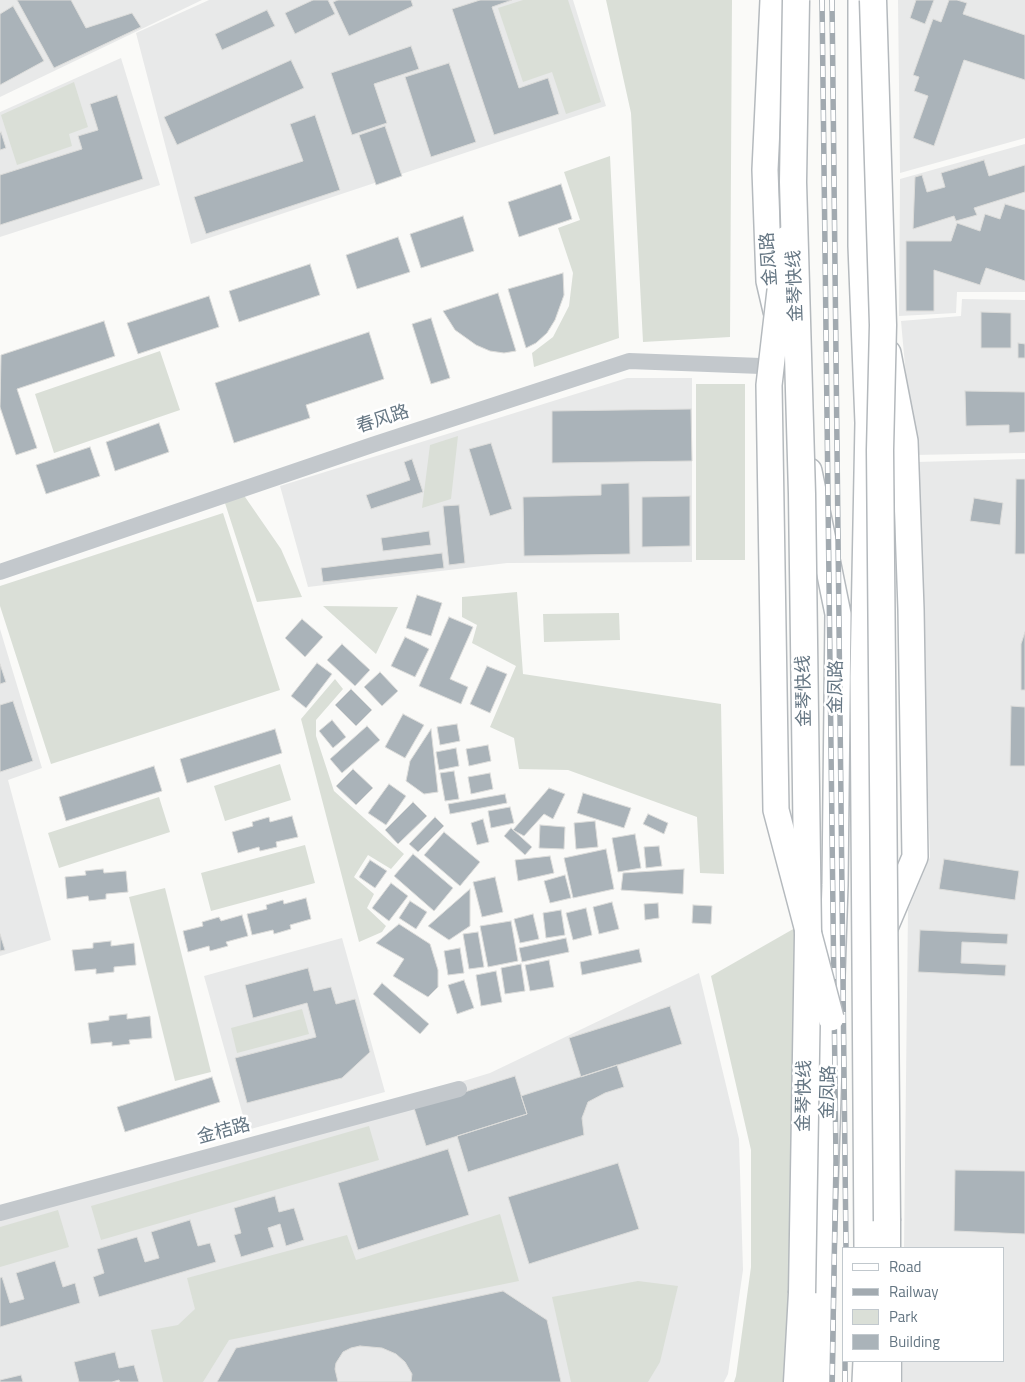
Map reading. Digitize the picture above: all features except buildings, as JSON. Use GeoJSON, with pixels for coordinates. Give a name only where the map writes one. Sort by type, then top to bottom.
{"type":"FeatureCollection","features":[{"type":"Feature","properties":{"kind":"highway","name":"金琴快线"},"geometry":{"type":"LineString","coordinates":[[796,0],[793,182],[802,504],[808,926],[802,1283],[797,1382]]}},
{"type":"Feature","properties":{"kind":"highway"},"geometry":{"type":"LineString","coordinates":[[873,0],[883,325],[880,450],[887,1247]]}},
{"type":"Feature","properties":{"kind":"highway"},"geometry":{"type":"LineString","coordinates":[[888,1362],[888,1382]]}},
{"type":"Feature","properties":{"kind":"main road","name":"金凤路"},"geometry":{"type":"LineString","coordinates":[[773,0],[765,170],[769,281],[838,614],[835,885],[821,1382]]}},
{"type":"Feature","properties":{"kind":"main road","name":"金凤路"},"geometry":{"type":"LineString","coordinates":[[861,0],[861,246],[868,423],[863,676],[867,1247]]}},
{"type":"Feature","properties":{"kind":"main road"},"geometry":{"type":"LineString","coordinates":[[793,182],[769,385],[776,810],[831,1018]]}},
{"type":"Feature","properties":{"kind":"main road"},"geometry":{"type":"LineString","coordinates":[[866,974],[915,857],[911,609],[905,441],[883,325]]}},
{"type":"Feature","properties":{"kind":"main road"},"geometry":{"type":"LineString","coordinates":[[865,1382],[866,1362]]}},
{"type":"Feature","properties":{"kind":"street","name":"春风路"},"geometry":{"type":"LineString","coordinates":[[0,572],[372,444],[629,361],[787,367]]}},
{"type":"Feature","properties":{"kind":"street","name":"金桔路"},"geometry":{"type":"LineString","coordinates":[[0,1213],[459,1089]]}},
{"type":"Feature","properties":{"kind":"shaded area"},"geometry":{"type":"Polygon","coordinates":[[[0,0],[202,0],[0,97],[0,0]]]}},
{"type":"Feature","properties":{"kind":"shaded area"},"geometry":{"type":"Polygon","coordinates":[[[209,0],[573,0],[606,106],[191,244],[136,33],[209,0]]]}},
{"type":"Feature","properties":{"kind":"shaded area"},"geometry":{"type":"Polygon","coordinates":[[[898,0],[1025,0],[1025,138],[900,173],[898,0]]]}},
{"type":"Feature","properties":{"kind":"shaded area"},"geometry":{"type":"Polygon","coordinates":[[[121,58],[160,185],[0,237],[0,112],[121,58]]]}},
{"type":"Feature","properties":{"kind":"shaded area"},"geometry":{"type":"Polygon","coordinates":[[[1025,144],[1025,292],[957,292],[956,313],[899,316],[900,179],[1025,144]]]}},
{"type":"Feature","properties":{"kind":"shaded area"},"geometry":{"type":"Polygon","coordinates":[[[962,299],[1025,300],[1025,453],[913,455],[901,321],[961,316],[962,299]]]}},
{"type":"Feature","properties":{"kind":"shaded area"},"geometry":{"type":"Polygon","coordinates":[[[627,378],[692,378],[692,562],[507,563],[308,587],[280,486],[627,378]]]}},
{"type":"Feature","properties":{"kind":"shaded area"},"geometry":{"type":"Polygon","coordinates":[[[1025,459],[1025,1382],[903,1382],[903,1362],[1005,1362],[1005,1247],[904,1247],[908,910],[930,857],[917,462],[1025,459]]]}},
{"type":"Feature","properties":{"kind":"shaded area"},"geometry":{"type":"Polygon","coordinates":[[[0,629],[42,768],[8,780],[51,940],[0,956],[0,629]]]}},
{"type":"Feature","properties":{"kind":"shaded area"},"geometry":{"type":"Polygon","coordinates":[[[342,938],[385,1092],[247,1130],[204,976],[342,938]]]}},
{"type":"Feature","properties":{"kind":"shaded area"},"geometry":{"type":"Polygon","coordinates":[[[699,973],[739,1139],[743,1270],[728,1374],[724,1382],[0,1382],[0,1221],[490,1073],[699,973]]]}},
{"type":"Feature","properties":{"kind":"green space"},"geometry":{"type":"Polygon","coordinates":[[[523,0],[568,0],[601,102],[566,114],[552,72],[523,82],[498,8],[523,0]]]}},
{"type":"Feature","properties":{"kind":"green space"},"geometry":{"type":"Polygon","coordinates":[[[606,0],[732,0],[730,337],[643,342],[631,113],[606,0]]]}},
{"type":"Feature","properties":{"kind":"green space"},"geometry":{"type":"Polygon","coordinates":[[[74,82],[88,127],[69,134],[72,146],[17,165],[1,115],[74,82]]]}},
{"type":"Feature","properties":{"kind":"green space"},"geometry":{"type":"Polygon","coordinates":[[[610,156],[619,338],[534,367],[532,353],[553,337],[569,306],[573,273],[558,228],[580,220],[564,172],[610,156]]]}},
{"type":"Feature","properties":{"kind":"green space"},"geometry":{"type":"Polygon","coordinates":[[[160,351],[180,410],[54,453],[35,394],[160,351]]]}},
{"type":"Feature","properties":{"kind":"green space"},"geometry":{"type":"Polygon","coordinates":[[[696,384],[745,384],[745,560],[696,560],[696,384]]]}},
{"type":"Feature","properties":{"kind":"green space"},"geometry":{"type":"Polygon","coordinates":[[[458,436],[451,499],[422,508],[430,445],[458,436]]]}},
{"type":"Feature","properties":{"kind":"green space"},"geometry":{"type":"Polygon","coordinates":[[[243,494],[281,549],[302,597],[257,602],[224,500],[243,494]]]}},
{"type":"Feature","properties":{"kind":"green space"},"geometry":{"type":"Polygon","coordinates":[[[223,513],[280,690],[51,764],[0,606],[0,586],[223,513]]]}},
{"type":"Feature","properties":{"kind":"green space"},"geometry":{"type":"Polygon","coordinates":[[[517,592],[523,674],[721,704],[724,874],[700,873],[697,817],[568,770],[519,769],[514,738],[490,727],[516,666],[472,643],[477,625],[462,617],[462,597],[517,592]]]}},
{"type":"Feature","properties":{"kind":"green space"},"geometry":{"type":"Polygon","coordinates":[[[323,606],[398,607],[376,654],[323,606]]]}},
{"type":"Feature","properties":{"kind":"green space"},"geometry":{"type":"Polygon","coordinates":[[[619,613],[620,640],[544,642],[543,614],[619,613]]]}},
{"type":"Feature","properties":{"kind":"green space"},"geometry":{"type":"Polygon","coordinates":[[[335,679],[343,689],[316,720],[316,736],[334,791],[404,854],[391,869],[368,855],[354,877],[374,894],[367,908],[386,926],[382,932],[359,942],[301,719],[335,679]]]}},
{"type":"Feature","properties":{"kind":"green space"},"geometry":{"type":"Polygon","coordinates":[[[280,764],[291,800],[225,821],[214,786],[280,764]]]}},
{"type":"Feature","properties":{"kind":"green space"},"geometry":{"type":"Polygon","coordinates":[[[159,797],[170,832],[59,868],[48,833],[159,797]]]}},
{"type":"Feature","properties":{"kind":"green space"},"geometry":{"type":"Polygon","coordinates":[[[305,845],[315,883],[211,911],[201,873],[305,845]]]}},
{"type":"Feature","properties":{"kind":"green space"},"geometry":{"type":"Polygon","coordinates":[[[165,888],[211,1072],[175,1081],[129,897],[165,888]]]}},
{"type":"Feature","properties":{"kind":"green space"},"geometry":{"type":"Polygon","coordinates":[[[795,928],[789,1382],[734,1382],[751,1267],[751,1150],[711,976],[795,928]]]}},
{"type":"Feature","properties":{"kind":"green space"},"geometry":{"type":"Polygon","coordinates":[[[302,1009],[309,1034],[237,1053],[231,1028],[302,1009]]]}},
{"type":"Feature","properties":{"kind":"green space"},"geometry":{"type":"Polygon","coordinates":[[[369,1126],[379,1160],[101,1240],[91,1206],[369,1126]]]}},
{"type":"Feature","properties":{"kind":"green space"},"geometry":{"type":"Polygon","coordinates":[[[58,1210],[69,1247],[0,1267],[0,1227],[58,1210]]]}},
{"type":"Feature","properties":{"kind":"green space"},"geometry":{"type":"Polygon","coordinates":[[[500,1214],[519,1281],[229,1340],[203,1382],[163,1382],[151,1330],[178,1325],[195,1309],[187,1278],[347,1235],[356,1260],[500,1214]]]}},
{"type":"Feature","properties":{"kind":"green space"},"geometry":{"type":"Polygon","coordinates":[[[638,1281],[678,1286],[660,1362],[648,1382],[571,1382],[552,1297],[638,1281]]]}},
{"type":"Feature","properties":{"kind":"railway"},"geometry":{"type":"LineString","coordinates":[[822,0],[836,1161],[832,1382]]}},
{"type":"Feature","properties":{"kind":"railway"},"geometry":{"type":"LineString","coordinates":[[832,0],[846,1247]]}},
{"type":"Feature","properties":{"kind":"railway"},"geometry":{"type":"LineString","coordinates":[[845,1362],[845,1382]]}}]}
